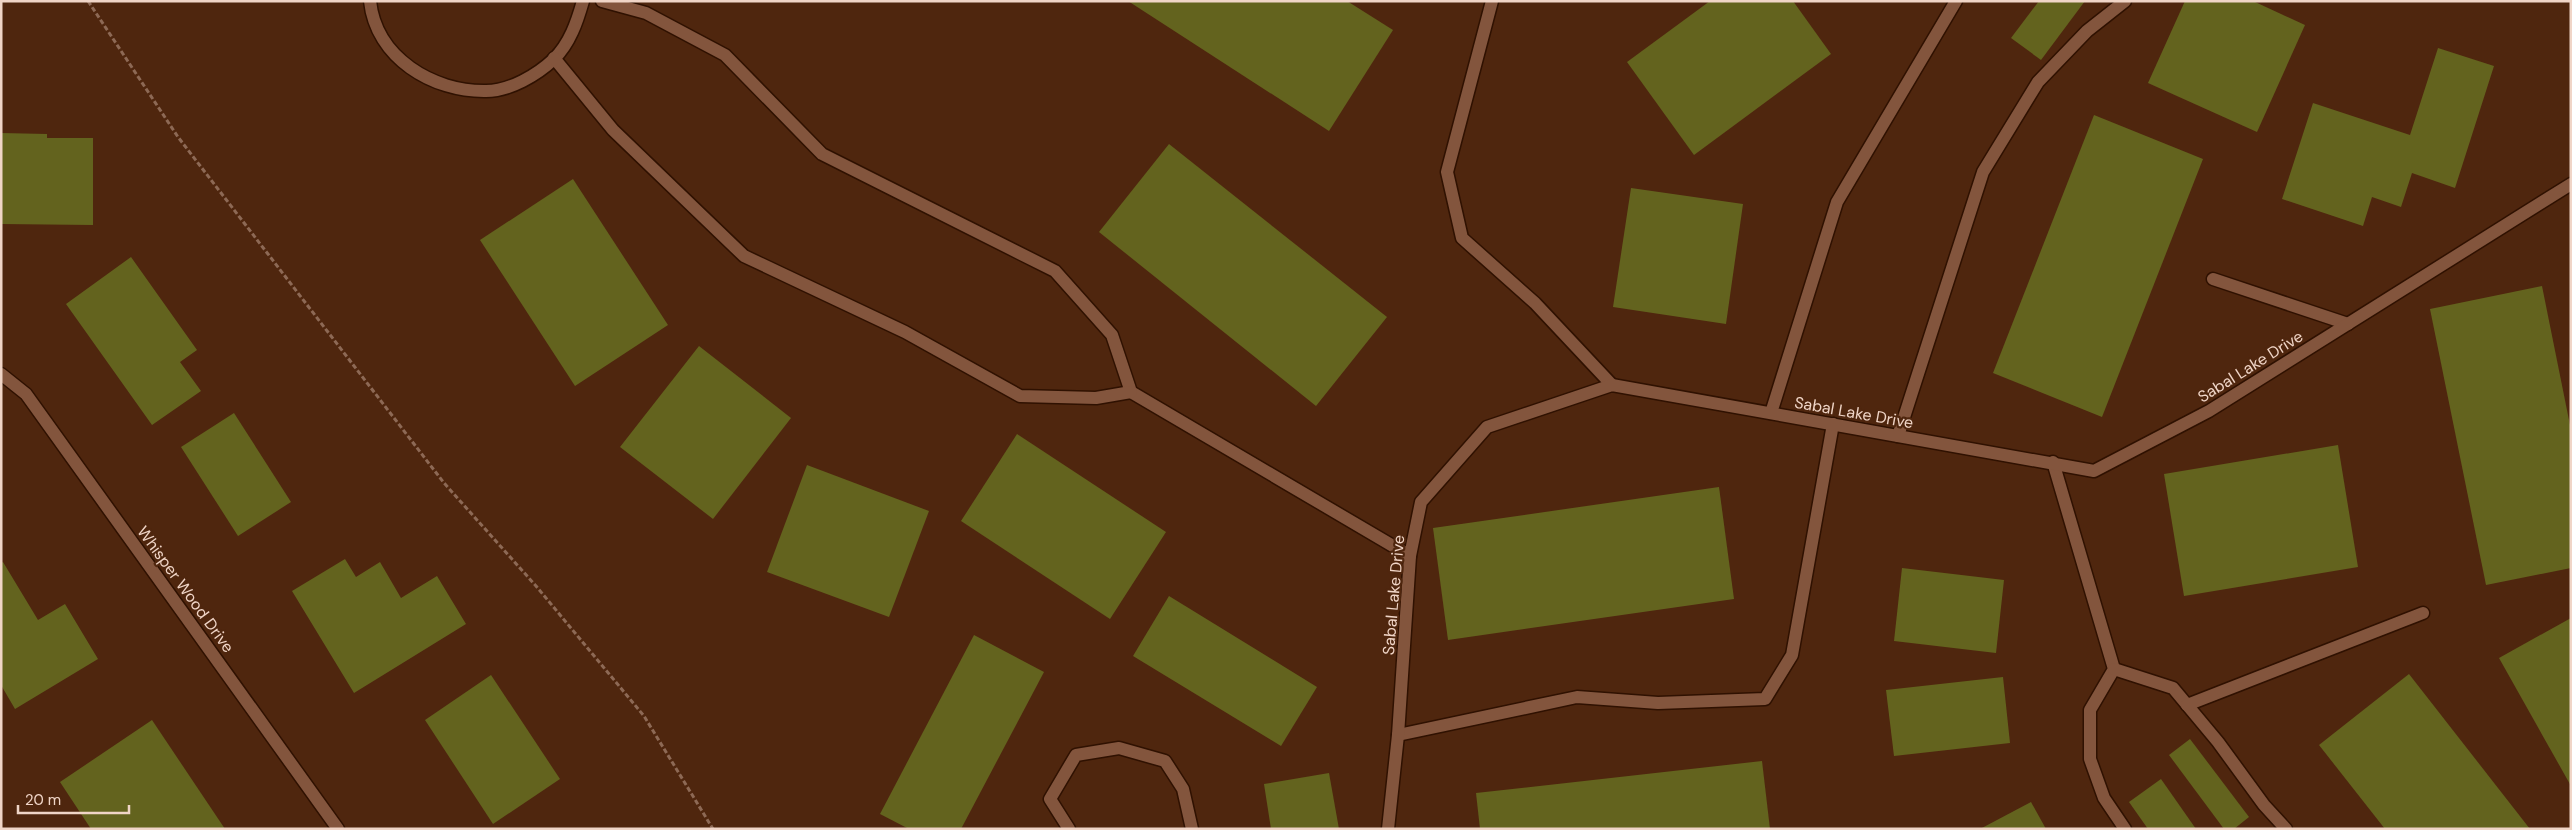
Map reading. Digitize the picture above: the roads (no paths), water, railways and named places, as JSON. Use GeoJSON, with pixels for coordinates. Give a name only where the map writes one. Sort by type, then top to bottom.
{"type":"FeatureCollection","features":[{"type":"Feature","properties":{"kind":"street"},"geometry":{"type":"LineString","coordinates":[[370,1],[372,13],[388,47],[415,73],[450,88],[488,91],[524,80],[554,58],[574,30],[583,1]]}},
{"type":"Feature","properties":{"kind":"street"},"geometry":{"type":"LineString","coordinates":[[602,1],[646,13],[725,55],[822,154],[1055,271],[1112,335],[1132,392]]}},
{"type":"Feature","properties":{"kind":"street"},"geometry":{"type":"LineString","coordinates":[[1492,1],[1448,172],[1462,238],[1535,303],[1612,385]]}},
{"type":"Feature","properties":{"kind":"street"},"geometry":{"type":"LineString","coordinates":[[1771,413],[1837,202],[1956,1]]}},
{"type":"Feature","properties":{"kind":"street"},"geometry":{"type":"LineString","coordinates":[[1898,436],[1983,172],[2038,82],[2087,30],[2125,1]]}},
{"type":"Feature","properties":{"kind":"street"},"geometry":{"type":"LineString","coordinates":[[554,58],[613,130],[744,256],[905,332],[1020,396],[1096,398],[1132,392],[1410,556]]}},
{"type":"Feature","properties":{"kind":"street","name":"Sabal Lake Drive"},"geometry":{"type":"LineString","coordinates":[[1388,829],[1398,735],[1410,556],[1421,502],[1487,427],[1612,385],[2053,462],[2094,471],[2210,411],[2570,188]]}},
{"type":"Feature","properties":{"kind":"street"},"geometry":{"type":"LineString","coordinates":[[2213,280],[2348,324]]}},
{"type":"Feature","properties":{"kind":"street","name":"Whisper Wood Drive"},"geometry":{"type":"LineString","coordinates":[[1,374],[26,394],[338,829]]}},
{"type":"Feature","properties":{"kind":"street"},"geometry":{"type":"LineString","coordinates":[[1398,735],[1576,697],[1658,703],[1765,699],[1792,655],[1833,424]]}},
{"type":"Feature","properties":{"kind":"street"},"geometry":{"type":"LineString","coordinates":[[2053,462],[2114,668],[2090,710],[2090,759],[2104,798],[2125,829]]}},
{"type":"Feature","properties":{"kind":"street"},"geometry":{"type":"LineString","coordinates":[[2187,705],[2423,613]]}},
{"type":"Feature","properties":{"kind":"street"},"geometry":{"type":"LineString","coordinates":[[2114,668],[2173,688],[2218,742],[2264,805],[2286,829]]}},
{"type":"Feature","properties":{"kind":"street"},"geometry":{"type":"LineString","coordinates":[[1069,829],[1050,799],[1076,755],[1119,748],[1165,761],[1183,789],[1192,829]]}}]}
